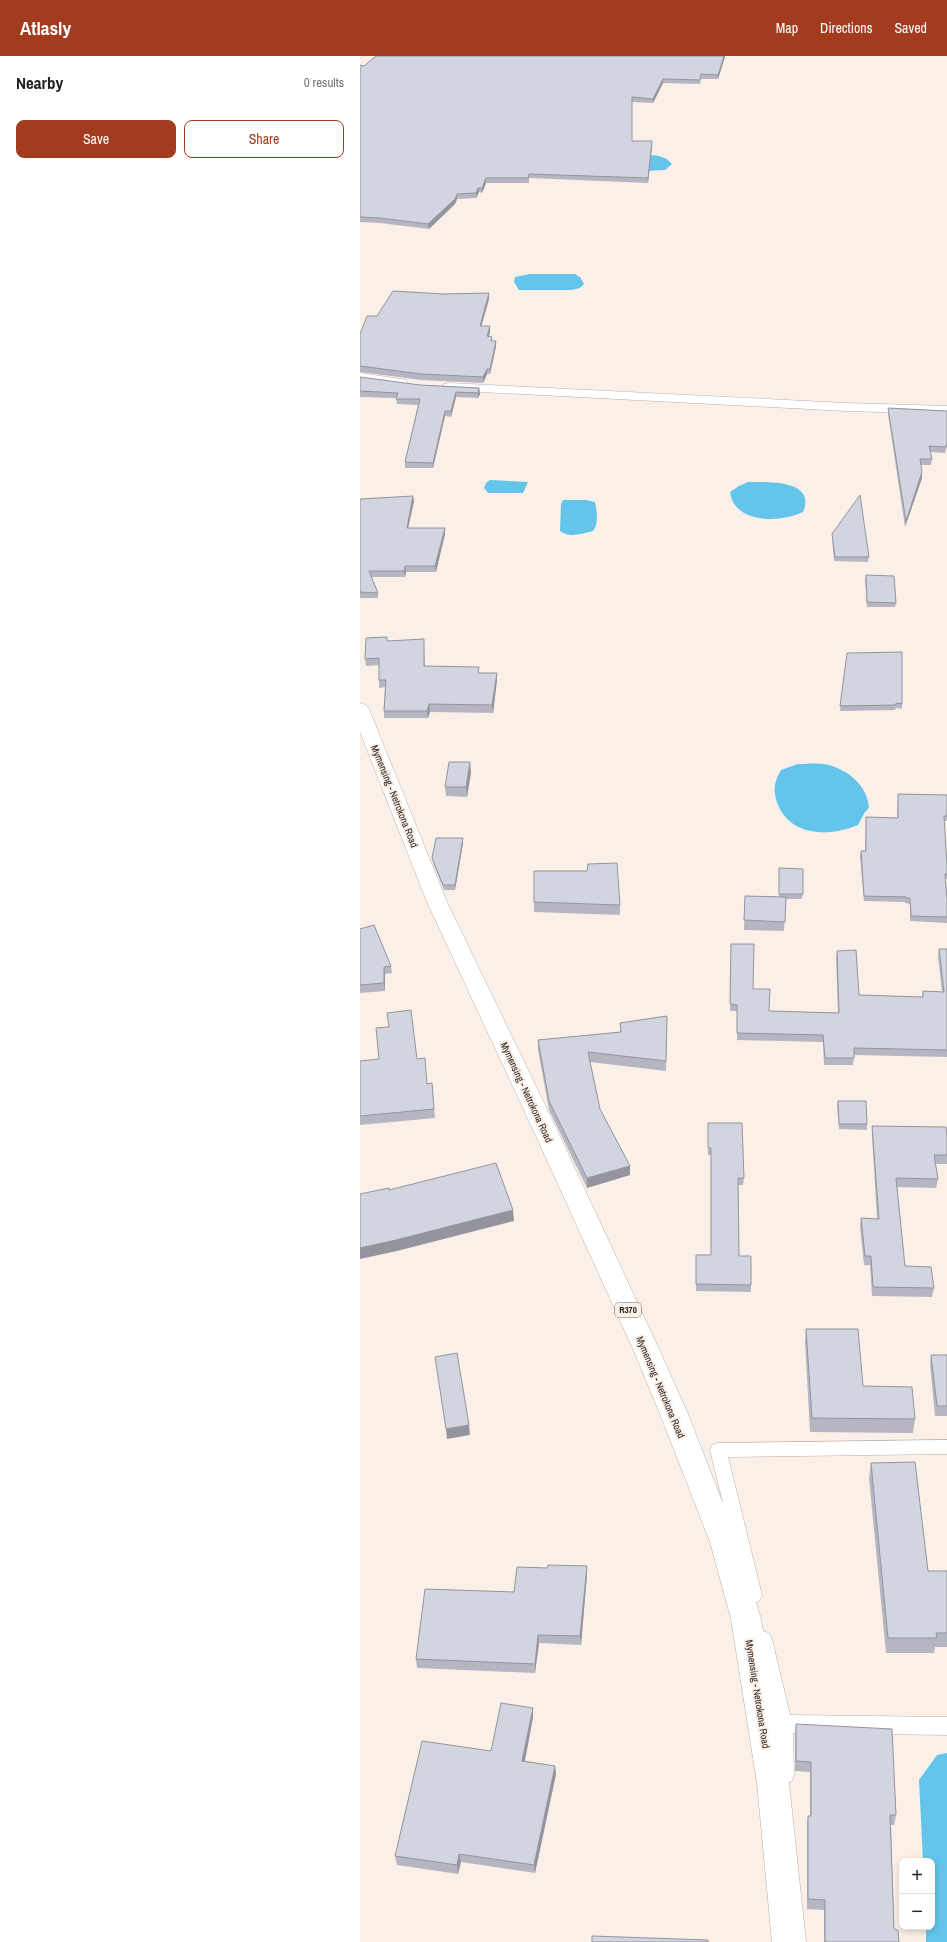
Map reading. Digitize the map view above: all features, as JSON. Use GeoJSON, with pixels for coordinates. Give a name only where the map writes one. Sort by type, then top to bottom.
{"type":"FeatureCollection","features":[{"type":"Feature","properties":{"kind":"main road"},"geometry":{"type":"LineString","coordinates":[[360,377],[414,384]]}},
{"type":"Feature","properties":{"kind":"main road"},"geometry":{"type":"LineString","coordinates":[[436,386],[838,407],[947,410]]}},
{"type":"Feature","properties":{"kind":"main road","name":"Mymensing - Netrokona Road"},"geometry":{"type":"LineString","coordinates":[[360,710],[437,902],[646,1349],[674,1414],[724,1542],[746,1619],[773,1783],[788,1942]]}},
{"type":"Feature","properties":{"kind":"lane"},"geometry":{"type":"LineString","coordinates":[[800,1942],[789,1858],[783,1724],[718,1450],[947,1447]]}},
{"type":"Feature","properties":{"kind":"lane"},"geometry":{"type":"LineString","coordinates":[[783,1724],[947,1726]]}},
{"type":"Feature","properties":{"kind":"water"},"geometry":{"type":"Polygon","coordinates":[[[644,155],[660,156],[672,164],[665,170],[645,171],[644,155]]]}},
{"type":"Feature","properties":{"kind":"water"},"geometry":{"type":"Polygon","coordinates":[[[530,274],[575,274],[580,277],[584,284],[580,288],[571,290],[519,290],[514,282],[515,277],[530,274]]]}},
{"type":"Feature","properties":{"kind":"water"},"geometry":{"type":"Polygon","coordinates":[[[490,480],[528,482],[523,493],[488,493],[484,488],[486,483],[490,480]]]}},
{"type":"Feature","properties":{"kind":"water"},"geometry":{"type":"Polygon","coordinates":[[[748,482],[777,483],[796,488],[803,493],[805,501],[803,512],[794,516],[771,519],[749,515],[740,510],[733,502],[730,492],[748,482]]]}},
{"type":"Feature","properties":{"kind":"water"},"geometry":{"type":"Polygon","coordinates":[[[563,500],[586,500],[595,502],[597,521],[593,531],[571,535],[560,531],[561,504],[563,500]]]}},
{"type":"Feature","properties":{"kind":"water"},"geometry":{"type":"Polygon","coordinates":[[[798,764],[828,765],[846,772],[857,782],[865,794],[869,808],[858,825],[834,832],[822,832],[810,831],[798,827],[789,820],[781,811],[776,799],[775,784],[781,770],[798,764]]]}},
{"type":"Feature","properties":{"kind":"water"},"geometry":{"type":"Polygon","coordinates":[[[947,1753],[947,1942],[926,1942],[926,1930],[935,1930],[935,1858],[923,1858],[919,1780],[937,1755],[947,1753]]]}},
{"type":"Feature","properties":{"kind":"building"},"geometry":{"type":"Polygon","coordinates":[[[376,56],[724,56],[718,75],[701,74],[700,80],[663,79],[653,99],[632,97],[632,141],[652,141],[648,178],[529,174],[528,178],[486,178],[482,188],[478,188],[476,193],[457,194],[455,199],[428,224],[360,217],[360,65],[364,66],[376,56]]]}},
{"type":"Feature","properties":{"kind":"building"},"geometry":{"type":"Polygon","coordinates":[[[393,291],[444,294],[489,293],[480,326],[490,326],[487,336],[492,337],[491,341],[496,341],[490,369],[487,369],[483,377],[421,374],[360,366],[360,334],[367,316],[377,316],[393,291]]]}},
{"type":"Feature","properties":{"kind":"building"},"geometry":{"type":"Polygon","coordinates":[[[360,377],[420,385],[479,388],[478,393],[456,392],[451,411],[445,411],[433,463],[405,462],[420,399],[396,399],[398,393],[360,391],[360,377]]]}},
{"type":"Feature","properties":{"kind":"building"},"geometry":{"type":"Polygon","coordinates":[[[888,408],[947,411],[946,447],[929,446],[932,459],[920,459],[922,472],[906,521],[888,408]]]}},
{"type":"Feature","properties":{"kind":"building"},"geometry":{"type":"Polygon","coordinates":[[[860,495],[869,557],[835,557],[832,534],[860,495]]]}},
{"type":"Feature","properties":{"kind":"building"},"geometry":{"type":"Polygon","coordinates":[[[413,496],[407,528],[445,528],[435,566],[405,566],[404,571],[369,571],[378,593],[360,592],[360,499],[413,496]]]}},
{"type":"Feature","properties":{"kind":"building"},"geometry":{"type":"Polygon","coordinates":[[[866,575],[894,576],[896,603],[867,602],[866,575]]]}},
{"type":"Feature","properties":{"kind":"building"},"geometry":{"type":"Polygon","coordinates":[[[387,637],[387,641],[424,639],[424,666],[479,667],[478,673],[497,673],[492,705],[429,704],[427,711],[384,711],[386,680],[379,680],[379,658],[365,659],[366,638],[387,637]]]}},
{"type":"Feature","properties":{"kind":"building"},"geometry":{"type":"Polygon","coordinates":[[[902,652],[902,704],[840,706],[847,653],[902,652]]]}},
{"type":"Feature","properties":{"kind":"building"},"geometry":{"type":"Polygon","coordinates":[[[449,762],[470,762],[466,787],[445,787],[449,762]]]}},
{"type":"Feature","properties":{"kind":"building"},"geometry":{"type":"Polygon","coordinates":[[[898,794],[947,795],[947,816],[944,816],[947,865],[947,874],[945,874],[947,917],[911,916],[910,898],[864,896],[861,851],[866,851],[866,817],[898,818],[898,794]]]}},
{"type":"Feature","properties":{"kind":"building"},"geometry":{"type":"Polygon","coordinates":[[[436,838],[463,838],[455,885],[443,885],[432,858],[436,838]]]}},
{"type":"Feature","properties":{"kind":"building"},"geometry":{"type":"Polygon","coordinates":[[[617,863],[620,905],[534,902],[534,871],[587,871],[588,864],[617,863]]]}},
{"type":"Feature","properties":{"kind":"building"},"geometry":{"type":"Polygon","coordinates":[[[779,868],[803,869],[803,894],[779,894],[779,868]]]}},
{"type":"Feature","properties":{"kind":"building"},"geometry":{"type":"Polygon","coordinates":[[[745,896],[786,897],[785,922],[744,920],[745,896]]]}},
{"type":"Feature","properties":{"kind":"building"},"geometry":{"type":"Polygon","coordinates":[[[374,925],[391,966],[384,967],[384,983],[360,985],[360,929],[374,925]]]}},
{"type":"Feature","properties":{"kind":"building"},"geometry":{"type":"Polygon","coordinates":[[[731,944],[754,944],[753,989],[770,989],[769,1011],[839,1013],[837,951],[856,950],[859,995],[923,997],[923,991],[944,992],[939,949],[947,949],[947,1050],[854,1048],[854,1058],[825,1058],[823,1035],[737,1033],[737,1005],[730,1004],[731,944]]]}},
{"type":"Feature","properties":{"kind":"building"},"geometry":{"type":"Polygon","coordinates":[[[411,1010],[417,1059],[425,1058],[427,1084],[432,1083],[434,1109],[360,1116],[360,1061],[379,1059],[376,1028],[389,1027],[387,1013],[411,1010]]]}},
{"type":"Feature","properties":{"kind":"building"},"geometry":{"type":"Polygon","coordinates":[[[667,1016],[666,1061],[588,1052],[600,1109],[630,1166],[587,1178],[549,1101],[538,1040],[621,1032],[620,1023],[667,1016]]]}},
{"type":"Feature","properties":{"kind":"building"},"geometry":{"type":"Polygon","coordinates":[[[838,1101],[866,1101],[867,1124],[839,1124],[838,1101]]]}},
{"type":"Feature","properties":{"kind":"building"},"geometry":{"type":"Polygon","coordinates":[[[708,1123],[742,1123],[744,1178],[738,1178],[739,1256],[751,1256],[751,1285],[696,1284],[696,1255],[711,1255],[711,1148],[708,1148],[708,1123]]]}},
{"type":"Feature","properties":{"kind":"building"},"geometry":{"type":"Polygon","coordinates":[[[872,1126],[946,1127],[947,1155],[934,1155],[938,1179],[896,1178],[905,1266],[931,1267],[934,1288],[873,1287],[871,1256],[865,1256],[861,1218],[879,1219],[872,1126]]]}},
{"type":"Feature","properties":{"kind":"building"},"geometry":{"type":"Polygon","coordinates":[[[496,1163],[513,1210],[360,1248],[360,1194],[389,1188],[389,1190],[496,1163]]]}},
{"type":"Feature","properties":{"kind":"building"},"geometry":{"type":"Polygon","coordinates":[[[806,1329],[858,1329],[863,1386],[912,1387],[915,1419],[812,1418],[806,1329]]]}},
{"type":"Feature","properties":{"kind":"building"},"geometry":{"type":"Polygon","coordinates":[[[457,1353],[469,1425],[446,1429],[435,1357],[457,1353]]]}},
{"type":"Feature","properties":{"kind":"building"},"geometry":{"type":"Polygon","coordinates":[[[931,1355],[947,1355],[947,1406],[937,1406],[931,1355]]]}},
{"type":"Feature","properties":{"kind":"building"},"geometry":{"type":"Polygon","coordinates":[[[915,1462],[928,1571],[947,1571],[947,1633],[936,1633],[937,1638],[888,1638],[871,1463],[915,1462]]]}},
{"type":"Feature","properties":{"kind":"building"},"geometry":{"type":"Polygon","coordinates":[[[548,1565],[587,1566],[580,1636],[538,1635],[535,1664],[416,1659],[425,1589],[514,1592],[517,1567],[547,1568],[548,1565]]]}},
{"type":"Feature","properties":{"kind":"building"},"geometry":{"type":"Polygon","coordinates":[[[501,1703],[533,1708],[522,1761],[555,1766],[534,1865],[459,1854],[457,1865],[395,1856],[422,1741],[491,1751],[501,1703]]]}},
{"type":"Feature","properties":{"kind":"building"},"geometry":{"type":"Polygon","coordinates":[[[796,1724],[892,1729],[896,1815],[890,1815],[894,1929],[898,1930],[899,1942],[825,1942],[825,1900],[808,1899],[808,1816],[811,1816],[811,1762],[796,1761],[796,1724]]]}},
{"type":"Feature","properties":{"kind":"building"},"geometry":{"type":"Polygon","coordinates":[[[592,1936],[708,1940],[708,1942],[592,1942],[592,1936]]]}}]}
